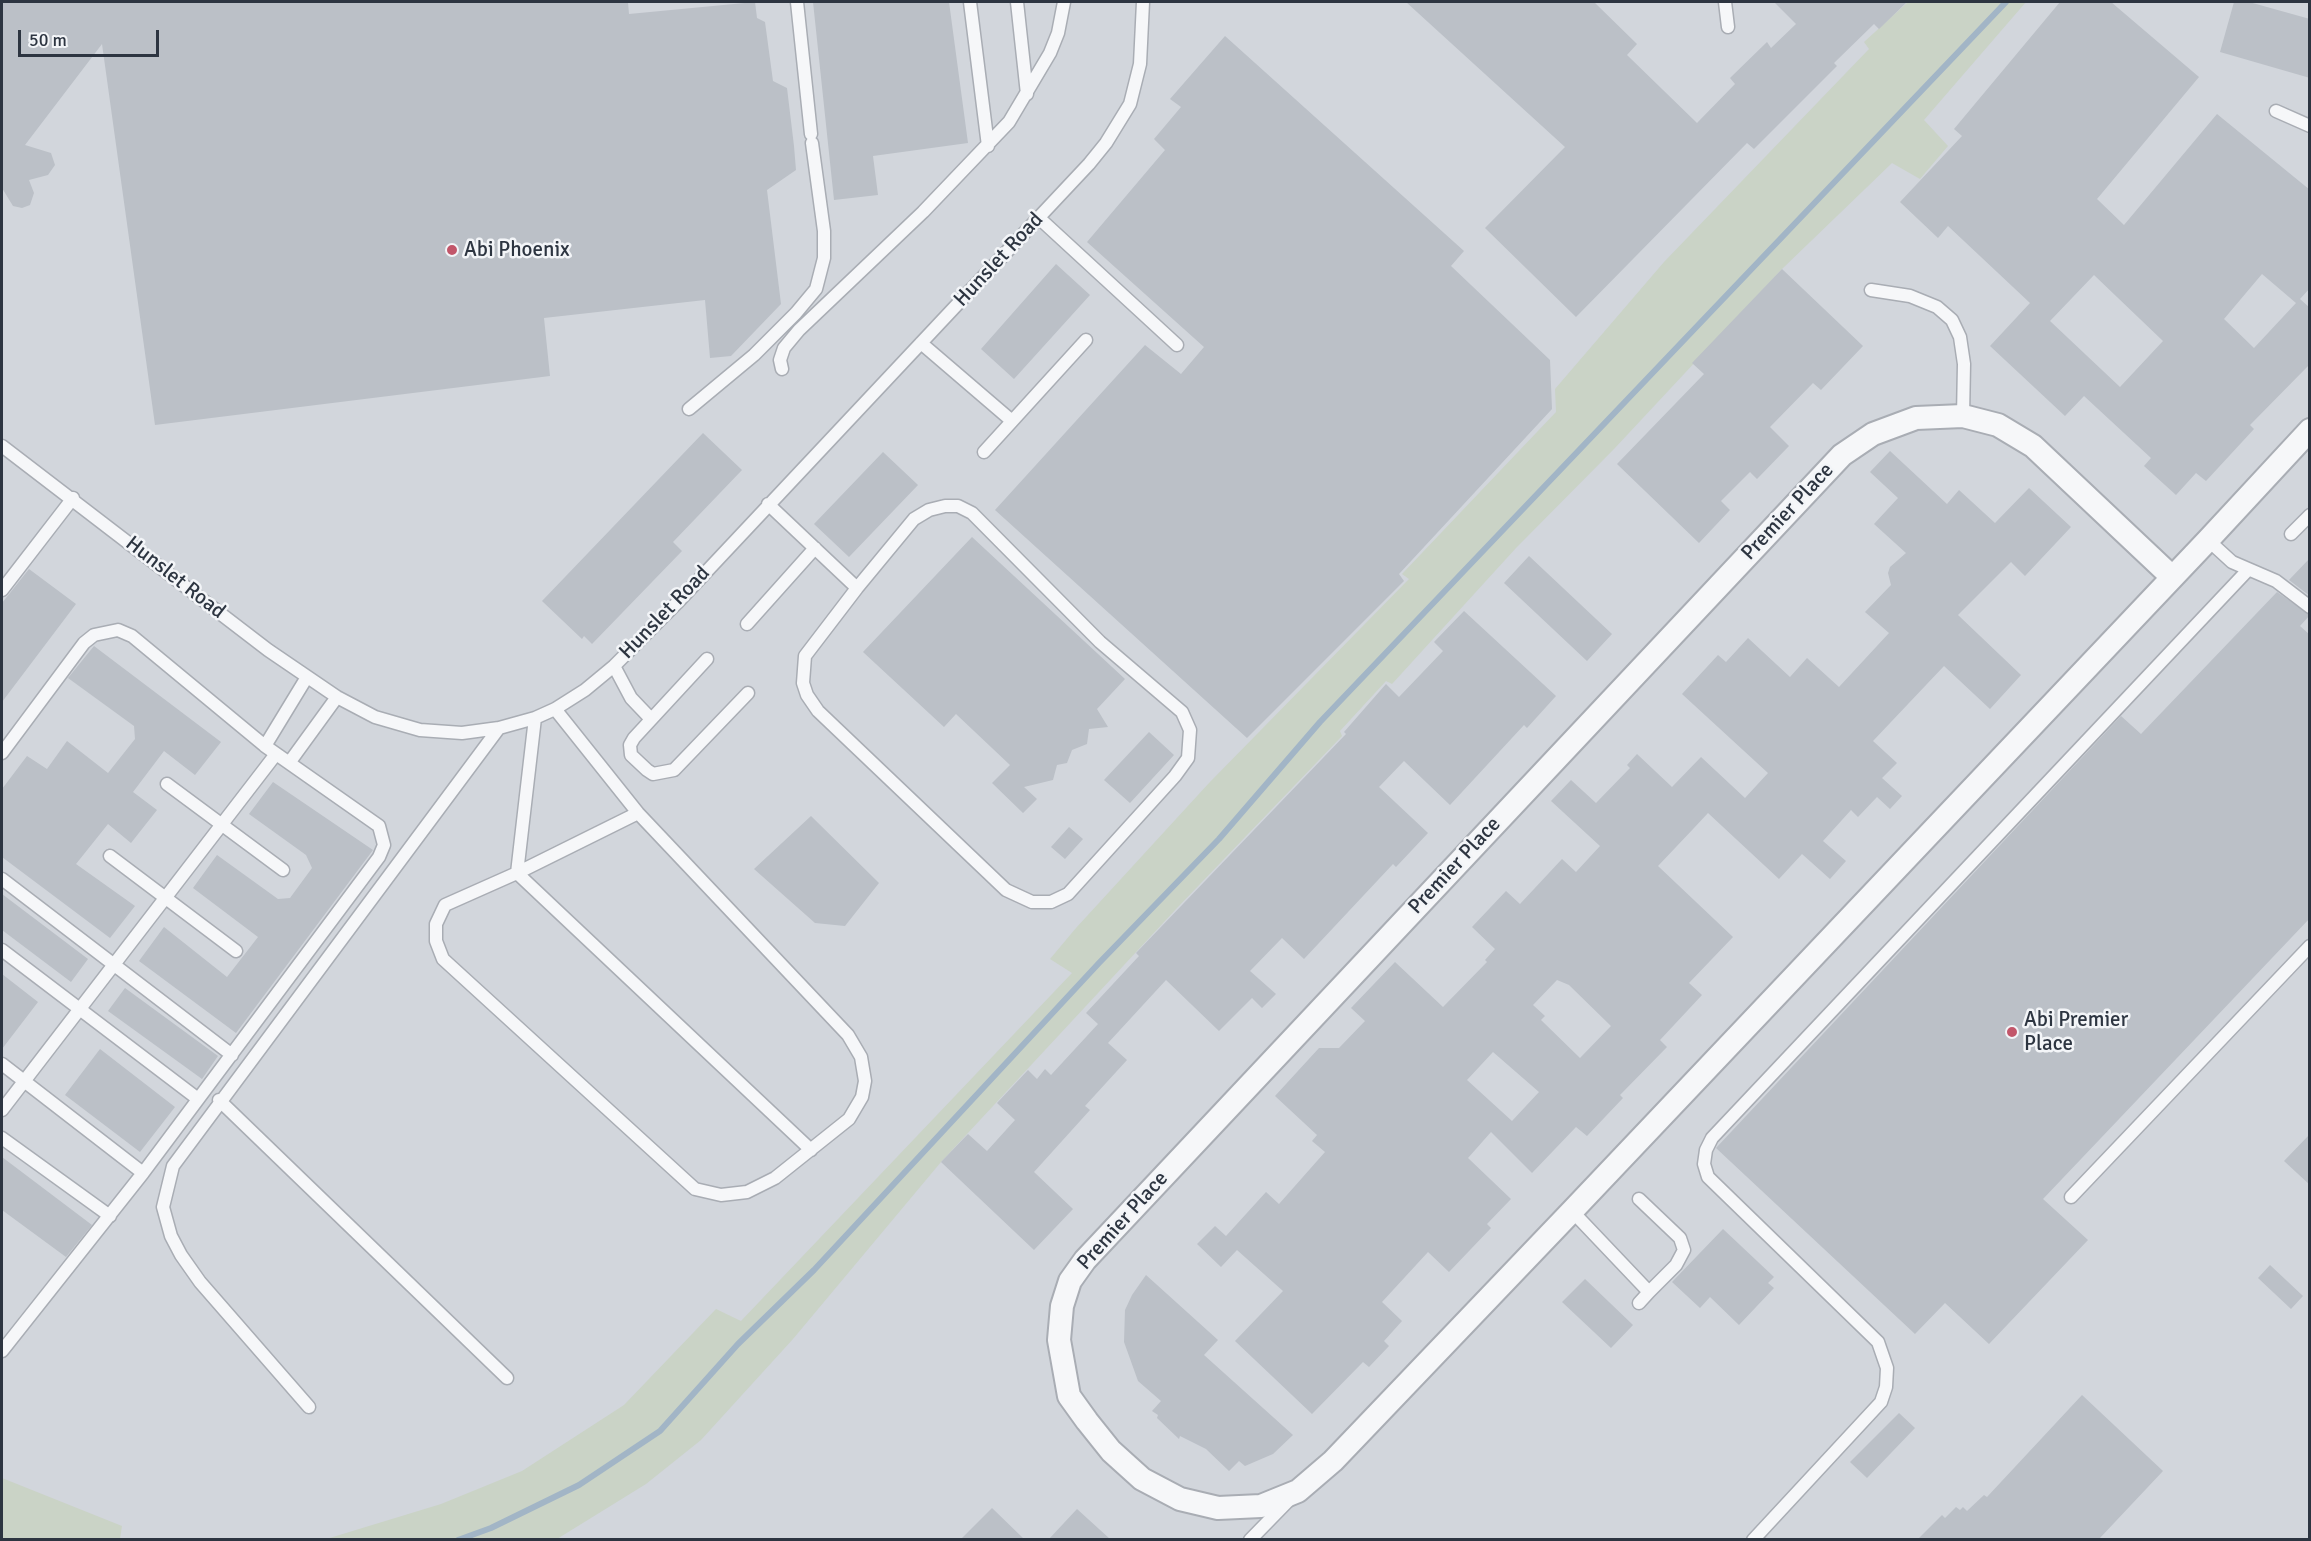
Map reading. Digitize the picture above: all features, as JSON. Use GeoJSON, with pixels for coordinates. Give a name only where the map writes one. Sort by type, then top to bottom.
{"type":"FeatureCollection","features":[{"type":"Feature","properties":{"kind":"street","name":"Premier Place"},"geometry":{"type":"LineString","coordinates":[[2172,577],[2032,446],[1998,425],[1963,416],[1916,418],[1873,434],[1842,454],[1085,1260],[1070,1281],[1062,1306],[1059,1340],[1069,1396],[1087,1421],[1119,1458],[1142,1479],[1180,1499],[1218,1508],[1261,1506],[1298,1491],[1333,1461],[2307,437]]}},
{"type":"Feature","properties":{"kind":"lane"},"geometry":{"type":"LineString","coordinates":[[689,409],[754,355],[816,289],[824,258],[824,231],[797,2]]}},
{"type":"Feature","properties":{"kind":"lane"},"geometry":{"type":"LineString","coordinates":[[970,2],[988,146]]}},
{"type":"Feature","properties":{"kind":"lane"},"geometry":{"type":"LineString","coordinates":[[1017,2],[1028,94]]}},
{"type":"Feature","properties":{"kind":"lane"},"geometry":{"type":"LineString","coordinates":[[783,369],[780,360],[784,348],[799,330],[923,212],[988,146],[1028,94],[1058,33],[1064,2]]}},
{"type":"Feature","properties":{"kind":"lane","name":"Hunslet Road"},"geometry":{"type":"LineString","coordinates":[[2,446],[73,498],[196,596],[337,697],[375,717],[420,730],[462,733],[499,728],[535,718],[555,710],[585,690],[614,666],[1095,157],[1130,104],[1140,64],[1143,2]]}},
{"type":"Feature","properties":{"kind":"lane"},"geometry":{"type":"LineString","coordinates":[[1725,2],[1728,27]]}},
{"type":"Feature","properties":{"kind":"lane"},"geometry":{"type":"LineString","coordinates":[[2276,111],[2310,126]]}},
{"type":"Feature","properties":{"kind":"lane"},"geometry":{"type":"LineString","coordinates":[[1039,218],[1177,345]]}},
{"type":"Feature","properties":{"kind":"lane"},"geometry":{"type":"LineString","coordinates":[[1871,290],[1910,296],[1937,307],[1952,320],[1960,337],[1964,364],[1963,416]]}},
{"type":"Feature","properties":{"kind":"lane"},"geometry":{"type":"LineString","coordinates":[[984,452],[1086,340]]}},
{"type":"Feature","properties":{"kind":"lane"},"geometry":{"type":"LineString","coordinates":[[921,343],[1012,421]]}},
{"type":"Feature","properties":{"kind":"lane"},"geometry":{"type":"LineString","coordinates":[[2,590],[73,498]]}},
{"type":"Feature","properties":{"kind":"lane"},"geometry":{"type":"LineString","coordinates":[[768,504],[857,588]]}},
{"type":"Feature","properties":{"kind":"lane"},"geometry":{"type":"LineString","coordinates":[[945,506],[958,506],[972,513],[1100,642],[1182,712],[1190,730],[1188,758],[1155,799],[1068,894],[1051,902],[1032,902],[1019,898],[951,840],[818,711],[807,695],[802,669],[806,656],[857,588],[914,519],[929,510],[945,506]]}},
{"type":"Feature","properties":{"kind":"lane"},"geometry":{"type":"LineString","coordinates":[[2291,534],[2310,515]]}},
{"type":"Feature","properties":{"kind":"lane"},"geometry":{"type":"LineString","coordinates":[[2208,540],[2232,562],[2247,571],[2276,581],[2310,607]]}},
{"type":"Feature","properties":{"kind":"lane"},"geometry":{"type":"LineString","coordinates":[[747,624],[815,548]]}},
{"type":"Feature","properties":{"kind":"lane"},"geometry":{"type":"LineString","coordinates":[[1753,1539],[1881,1402],[1886,1387],[1887,1368],[1878,1342],[1708,1177],[1704,1164],[1706,1150],[1712,1138],[2247,571]]}},
{"type":"Feature","properties":{"kind":"lane"},"geometry":{"type":"LineString","coordinates":[[2,753],[84,643],[94,635],[118,630],[132,636],[265,746],[379,826],[384,845],[379,857],[143,1173],[2,1351]]}},
{"type":"Feature","properties":{"kind":"lane"},"geometry":{"type":"LineString","coordinates":[[707,659],[630,744],[631,755],[653,774],[674,771],[748,693]]}},
{"type":"Feature","properties":{"kind":"lane"},"geometry":{"type":"LineString","coordinates":[[614,666],[631,698],[651,719]]}},
{"type":"Feature","properties":{"kind":"lane"},"geometry":{"type":"LineString","coordinates":[[265,746],[308,677]]}},
{"type":"Feature","properties":{"kind":"lane"},"geometry":{"type":"LineString","coordinates":[[289,763],[337,697]]}},
{"type":"Feature","properties":{"kind":"lane"},"geometry":{"type":"LineString","coordinates":[[555,710],[638,813],[848,1035],[861,1057],[865,1081],[862,1098],[849,1119],[776,1178],[747,1192],[721,1195],[695,1189],[443,959],[436,941],[436,924],[445,905],[517,873],[638,813]]}},
{"type":"Feature","properties":{"kind":"lane"},"geometry":{"type":"LineString","coordinates":[[517,873],[535,718]]}},
{"type":"Feature","properties":{"kind":"lane"},"geometry":{"type":"LineString","coordinates":[[309,1407],[200,1282],[176,1245],[163,1207],[173,1166],[219,1100],[499,728]]}},
{"type":"Feature","properties":{"kind":"lane"},"geometry":{"type":"LineString","coordinates":[[2,1110],[276,754]]}},
{"type":"Feature","properties":{"kind":"lane"},"geometry":{"type":"LineString","coordinates":[[167,784],[283,870]]}},
{"type":"Feature","properties":{"kind":"lane"},"geometry":{"type":"LineString","coordinates":[[110,856],[236,951]]}},
{"type":"Feature","properties":{"kind":"lane"},"geometry":{"type":"LineString","coordinates":[[517,873],[811,1150]]}},
{"type":"Feature","properties":{"kind":"lane"},"geometry":{"type":"LineString","coordinates":[[2,879],[232,1055]]}},
{"type":"Feature","properties":{"kind":"lane"},"geometry":{"type":"LineString","coordinates":[[2071,1197],[2310,946]]}},
{"type":"Feature","properties":{"kind":"lane"},"geometry":{"type":"LineString","coordinates":[[2,950],[198,1099]]}},
{"type":"Feature","properties":{"kind":"lane"},"geometry":{"type":"LineString","coordinates":[[2,1064],[143,1173]]}},
{"type":"Feature","properties":{"kind":"lane"},"geometry":{"type":"LineString","coordinates":[[219,1100],[507,1378]]}},
{"type":"Feature","properties":{"kind":"lane"},"geometry":{"type":"LineString","coordinates":[[2,1138],[110,1216]]}},
{"type":"Feature","properties":{"kind":"lane"},"geometry":{"type":"LineString","coordinates":[[1639,1199],[1680,1238],[1684,1250],[1676,1265],[1639,1303]]}},
{"type":"Feature","properties":{"kind":"lane"},"geometry":{"type":"LineString","coordinates":[[1572,1211],[1649,1292]]}},
{"type":"Feature","properties":{"kind":"lane"},"geometry":{"type":"LineString","coordinates":[[1250,1539],[1298,1491]]}},
{"type":"Feature","properties":{"kind":"shaded area"},"geometry":{"type":"Polygon","coordinates":[[[2,2],[2309,2],[2309,1539],[2,1539],[2,2]]]}},
{"type":"Feature","properties":{"kind":"shaded area"},"geometry":{"type":"Polygon","coordinates":[[[1908,2],[2026,2],[1924,120],[1948,146],[1920,179],[1892,163],[1782,269],[1614,449],[1516,548],[1392,684],[1386,681],[1340,731],[1342,736],[1177,908],[941,1162],[793,1339],[701,1440],[646,1484],[557,1539],[323,1540],[441,1504],[522,1471],[624,1405],[716,1309],[741,1321],[1072,973],[1050,959],[1076,928],[1209,783],[1409,579],[1402,574],[1556,412],[1555,389],[1664,262],[1869,49],[1864,42],[1908,2]]]}},
{"type":"Feature","properties":{"kind":"shaded area"},"geometry":{"type":"Polygon","coordinates":[[[2,1478],[122,1526],[120,1539],[2,1539],[2,1478]]]}},
{"type":"Feature","properties":{"kind":"building","name":"Abi Phoenix"},"geometry":{"type":"Polygon","coordinates":[[[2,2],[628,2],[629,14],[755,2],[757,18],[765,22],[773,81],[787,88],[794,146],[796,170],[767,190],[781,304],[731,356],[710,358],[705,300],[544,318],[550,376],[155,425],[102,44],[25,145],[51,153],[55,165],[48,175],[29,180],[34,193],[30,205],[22,208],[13,206],[2,188],[2,2]]]}},
{"type":"Feature","properties":{"kind":"building"},"geometry":{"type":"Polygon","coordinates":[[[813,2],[949,2],[968,143],[873,156],[878,195],[834,200],[813,2]]]}},
{"type":"Feature","properties":{"kind":"building"},"geometry":{"type":"Polygon","coordinates":[[[1406,2],[1594,2],[1637,44],[1627,55],[1697,123],[1735,84],[1730,78],[1767,42],[1771,48],[1796,24],[1774,2],[1907,2],[1879,29],[1874,24],[1834,63],[1837,66],[1754,149],[1747,143],[1576,317],[1485,228],[1565,147],[1406,2]]]}},
{"type":"Feature","properties":{"kind":"building"},"geometry":{"type":"Polygon","coordinates":[[[2060,2],[2111,2],[2199,77],[2097,199],[2124,225],[2217,114],[2310,190],[2310,288],[2300,299],[2310,308],[2310,364],[2250,425],[2254,429],[2206,481],[2196,473],[2176,495],[2144,466],[2151,458],[2084,396],[2065,416],[1990,346],[2030,303],[1948,226],[1938,238],[1900,202],[1962,136],[1954,129],[2060,2]],[[2262,274],[2224,319],[2254,348],[2296,303],[2262,274]],[[2094,275],[2050,321],[2120,387],[2163,341],[2094,275]]]}},
{"type":"Feature","properties":{"kind":"building"},"geometry":{"type":"Polygon","coordinates":[[[2234,2],[2249,2],[2310,19],[2310,78],[2220,52],[2234,2]]]}},
{"type":"Feature","properties":{"kind":"building"},"geometry":{"type":"Polygon","coordinates":[[[1225,36],[1464,251],[1451,266],[1550,360],[1552,409],[1399,574],[1404,581],[1247,738],[995,510],[1145,345],[1181,374],[1204,347],[1087,242],[1165,150],[1154,139],[1181,107],[1170,99],[1225,36]]]}},
{"type":"Feature","properties":{"kind":"building"},"geometry":{"type":"Polygon","coordinates":[[[1056,264],[1090,295],[1014,379],[981,349],[1056,264]]]}},
{"type":"Feature","properties":{"kind":"building"},"geometry":{"type":"Polygon","coordinates":[[[1782,269],[1863,346],[1821,390],[1813,383],[1770,427],[1789,446],[1757,479],[1750,472],[1721,501],[1730,510],[1699,543],[1617,464],[1704,374],[1692,363],[1782,269]]]}},
{"type":"Feature","properties":{"kind":"building"},"geometry":{"type":"Polygon","coordinates":[[[703,433],[742,470],[673,542],[682,551],[592,644],[584,636],[582,639],[542,601],[703,433]]]}},
{"type":"Feature","properties":{"kind":"building"},"geometry":{"type":"Polygon","coordinates":[[[1890,451],[1947,504],[1959,490],[1995,523],[2029,488],[2071,527],[2025,576],[2011,562],[1958,615],[2021,675],[1990,709],[1944,666],[1873,741],[1897,763],[1882,778],[1902,796],[1890,809],[1877,797],[1858,817],[1851,810],[1823,841],[1846,861],[1830,879],[1802,854],[1779,879],[1708,813],[1658,866],[1733,937],[1689,983],[1702,995],[1660,1040],[1667,1047],[1620,1095],[1623,1098],[1587,1136],[1576,1127],[1532,1173],[1491,1132],[1468,1158],[1511,1199],[1487,1224],[1491,1228],[1449,1272],[1428,1252],[1382,1302],[1402,1321],[1384,1341],[1389,1346],[1369,1367],[1363,1362],[1312,1414],[1235,1341],[1283,1291],[1237,1250],[1221,1267],[1197,1244],[1215,1226],[1226,1236],[1266,1192],[1279,1204],[1325,1152],[1312,1141],[1317,1135],[1275,1096],[1319,1048],[1339,1048],[1365,1021],[1351,1008],[1395,962],[1443,1007],[1487,962],[1485,960],[1495,949],[1472,927],[1506,891],[1520,904],[1562,859],[1576,872],[1600,846],[1551,801],[1571,780],[1596,803],[1630,768],[1627,765],[1637,754],[1672,787],[1701,757],[1745,798],[1768,773],[1682,694],[1718,655],[1726,662],[1748,638],[1790,677],[1807,658],[1839,687],[1889,633],[1865,612],[1891,585],[1888,573],[1890,567],[1906,553],[1874,524],[1898,498],[1870,472],[1890,451]],[[1557,980],[1533,1005],[1545,1016],[1541,1020],[1580,1058],[1611,1026],[1569,985],[1557,980]],[[1493,1052],[1467,1080],[1512,1121],[1539,1092],[1493,1052]]]}},
{"type":"Feature","properties":{"kind":"building"},"geometry":{"type":"Polygon","coordinates":[[[883,452],[918,485],[849,557],[814,524],[883,452]]]}},
{"type":"Feature","properties":{"kind":"building"},"geometry":{"type":"Polygon","coordinates":[[[972,537],[1125,679],[1097,709],[1108,727],[1089,729],[1087,744],[1072,750],[1067,763],[1057,765],[1053,780],[1024,787],[1037,799],[1023,813],[992,783],[1010,765],[956,714],[944,727],[863,652],[972,537]]]}},
{"type":"Feature","properties":{"kind":"building"},"geometry":{"type":"Polygon","coordinates":[[[1529,556],[1612,634],[1587,661],[1504,583],[1529,556]]]}},
{"type":"Feature","properties":{"kind":"building"},"geometry":{"type":"Polygon","coordinates":[[[2310,558],[2310,596],[2289,580],[2310,558]]]}},
{"type":"Feature","properties":{"kind":"building"},"geometry":{"type":"Polygon","coordinates":[[[29,569],[76,604],[2,702],[2,603],[29,569]]]}},
{"type":"Feature","properties":{"kind":"building","name":"Abi Premier Place"},"geometry":{"type":"Polygon","coordinates":[[[2277,592],[2310,615],[2300,626],[2310,635],[2310,918],[2043,1199],[2088,1240],[1989,1344],[1945,1303],[1915,1334],[1716,1148],[2121,716],[2141,734],[2277,592]]]}},
{"type":"Feature","properties":{"kind":"building"},"geometry":{"type":"Polygon","coordinates":[[[1464,611],[1556,696],[1527,728],[1524,725],[1450,805],[1404,761],[1379,787],[1428,833],[1396,867],[1393,864],[1304,959],[1282,938],[1250,971],[1276,994],[1262,1008],[1252,998],[1219,1031],[1166,980],[1108,1043],[1127,1060],[1085,1106],[1090,1110],[1034,1172],[1073,1209],[1034,1250],[941,1162],[968,1134],[987,1151],[1015,1120],[997,1103],[1028,1070],[1037,1079],[1045,1069],[1051,1075],[1098,1024],[1086,1013],[1139,956],[1136,953],[1346,734],[1344,732],[1386,684],[1399,697],[1443,651],[1434,642],[1464,611]]]}},
{"type":"Feature","properties":{"kind":"building"},"geometry":{"type":"Polygon","coordinates":[[[94,646],[221,742],[195,775],[164,751],[133,792],[157,810],[131,843],[108,824],[76,864],[135,906],[110,938],[2,857],[2,789],[27,756],[47,769],[67,741],[108,773],[135,739],[134,726],[68,678],[94,646]]]}},
{"type":"Feature","properties":{"kind":"building"},"geometry":{"type":"Polygon","coordinates":[[[1149,732],[1174,755],[1130,803],[1104,780],[1149,732]]]}},
{"type":"Feature","properties":{"kind":"building"},"geometry":{"type":"Polygon","coordinates":[[[273,782],[373,850],[236,1033],[139,961],[164,927],[227,977],[258,937],[193,888],[217,855],[278,899],[290,898],[312,868],[306,855],[249,814],[273,782]]]}},
{"type":"Feature","properties":{"kind":"building"},"geometry":{"type":"Polygon","coordinates":[[[811,816],[879,883],[845,926],[815,923],[754,869],[811,816]]]}},
{"type":"Feature","properties":{"kind":"building"},"geometry":{"type":"Polygon","coordinates":[[[1069,827],[1083,839],[1065,859],[1051,847],[1069,827]]]}},
{"type":"Feature","properties":{"kind":"building"},"geometry":{"type":"Polygon","coordinates":[[[2,894],[88,959],[71,982],[2,930],[2,894]]]}},
{"type":"Feature","properties":{"kind":"building"},"geometry":{"type":"Polygon","coordinates":[[[2,974],[38,1002],[2,1049],[2,974]]]}},
{"type":"Feature","properties":{"kind":"building"},"geometry":{"type":"Polygon","coordinates":[[[125,988],[218,1056],[202,1079],[108,1011],[125,988]]]}},
{"type":"Feature","properties":{"kind":"building"},"geometry":{"type":"Polygon","coordinates":[[[100,1049],[175,1107],[140,1152],[65,1095],[100,1049]]]}},
{"type":"Feature","properties":{"kind":"building"},"geometry":{"type":"Polygon","coordinates":[[[2310,1134],[2310,1185],[2284,1161],[2310,1134]]]}},
{"type":"Feature","properties":{"kind":"building"},"geometry":{"type":"Polygon","coordinates":[[[2,1157],[92,1225],[66,1257],[2,1210],[2,1157]]]}},
{"type":"Feature","properties":{"kind":"building"},"geometry":{"type":"Polygon","coordinates":[[[1723,1229],[1774,1277],[1768,1283],[1774,1288],[1739,1325],[1710,1297],[1700,1308],[1672,1282],[1723,1229]]]}},
{"type":"Feature","properties":{"kind":"building"},"geometry":{"type":"Polygon","coordinates":[[[2270,1265],[2303,1296],[2291,1309],[2258,1278],[2270,1265]]]}},
{"type":"Feature","properties":{"kind":"building"},"geometry":{"type":"Polygon","coordinates":[[[1146,1275],[1218,1340],[1204,1355],[1293,1435],[1273,1454],[1245,1466],[1239,1461],[1229,1471],[1206,1449],[1180,1436],[1179,1439],[1152,1411],[1161,1401],[1138,1381],[1124,1342],[1125,1310],[1146,1275]]]}},
{"type":"Feature","properties":{"kind":"building"},"geometry":{"type":"Polygon","coordinates":[[[1585,1279],[1633,1325],[1611,1348],[1562,1302],[1585,1279]]]}},
{"type":"Feature","properties":{"kind":"building"},"geometry":{"type":"Polygon","coordinates":[[[2082,1395],[2163,1471],[2099,1539],[1918,1539],[1942,1515],[1945,1518],[1956,1507],[1960,1510],[1963,1507],[1967,1511],[1984,1495],[1987,1497],[2082,1395]]]}},
{"type":"Feature","properties":{"kind":"building"},"geometry":{"type":"Polygon","coordinates":[[[1899,1413],[1915,1428],[1867,1478],[1850,1462],[1899,1413]]]}},
{"type":"Feature","properties":{"kind":"building"},"geometry":{"type":"Polygon","coordinates":[[[992,1508],[1024,1539],[961,1539],[992,1508]]]}},
{"type":"Feature","properties":{"kind":"building"},"geometry":{"type":"Polygon","coordinates":[[[1077,1509],[1110,1539],[1049,1539],[1077,1509]]]}},
{"type":"Feature","properties":{"kind":"waterway"},"geometry":{"type":"LineString","coordinates":[[458,1540],[491,1528],[579,1485],[660,1431],[738,1344],[814,1270],[1099,963],[1219,839],[1320,722],[2006,2]]}},
{"type":"Feature","properties":{"kind":"place","name":"Abi Phoenix"},"geometry":{"type":"Point","coordinates":[452,250]}},
{"type":"Feature","properties":{"kind":"place","name":"Abi Premier Place"},"geometry":{"type":"Point","coordinates":[2012,1032]}}]}
